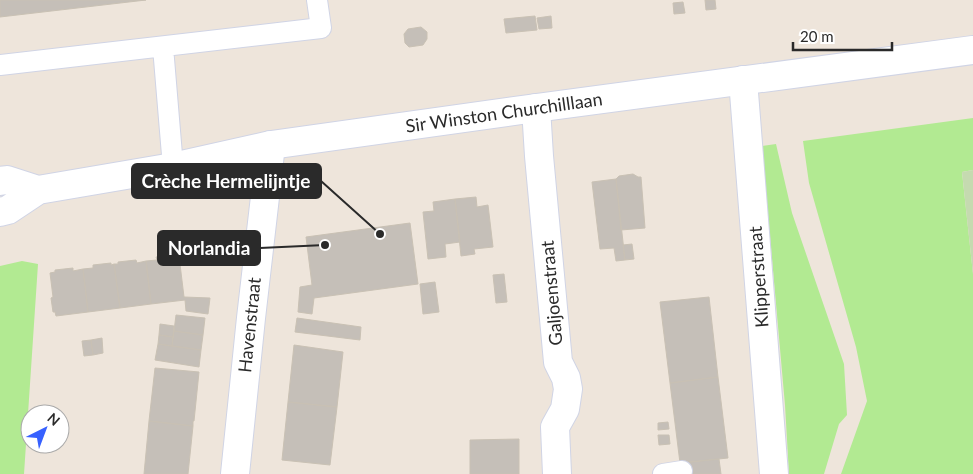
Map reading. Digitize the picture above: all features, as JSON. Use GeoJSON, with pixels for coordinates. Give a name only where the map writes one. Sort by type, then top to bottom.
{"type":"FeatureCollection","features":[{"type":"Feature","properties":{"kind":"street","name":"Sir Winston Churchilllaan"},"geometry":{"type":"LineString","coordinates":[[0,212],[8,210],[38,190],[173,167],[271,145],[973,50]]}},
{"type":"Feature","properties":{"kind":"street","name":"Klipperstraat"},"geometry":{"type":"LineString","coordinates":[[743,80],[774,474]]}},
{"type":"Feature","properties":{"kind":"street","name":"Galjoenstraat"},"geometry":{"type":"LineString","coordinates":[[536,108],[558,362],[566,378],[568,389],[566,409],[555,427],[557,474]]}},
{"type":"Feature","properties":{"kind":"street","name":"Havenstraat"},"geometry":{"type":"LineString","coordinates":[[235,474],[271,145]]}},
{"type":"Feature","properties":{"kind":"street","name":"Sir Winston Churchilllaan"},"geometry":{"type":"LineString","coordinates":[[0,181],[7,180],[38,190]]}},
{"type":"Feature","properties":{"kind":"lane"},"geometry":{"type":"LineString","coordinates":[[0,65],[320,28],[317,0]]}},
{"type":"Feature","properties":{"kind":"lane"},"geometry":{"type":"LineString","coordinates":[[163,47],[173,167]]}},
{"type":"Feature","properties":{"kind":"green space"},"geometry":{"type":"Polygon","coordinates":[[[973,118],[973,170],[962,172],[973,274],[973,474],[841,474],[867,401],[856,347],[809,183],[803,141],[973,118]]]}},
{"type":"Feature","properties":{"kind":"green space"},"geometry":{"type":"Polygon","coordinates":[[[776,144],[792,213],[844,364],[847,415],[839,424],[824,474],[789,474],[785,405],[762,146],[776,144]]]}},
{"type":"Feature","properties":{"kind":"green space"},"geometry":{"type":"Polygon","coordinates":[[[973,170],[973,274],[962,172],[973,170]]]}},
{"type":"Feature","properties":{"kind":"green space"},"geometry":{"type":"Polygon","coordinates":[[[22,261],[38,264],[29,404],[20,404],[20,454],[25,454],[24,474],[0,474],[0,266],[22,261]]]}},
{"type":"Feature","properties":{"kind":"building"},"geometry":{"type":"Polygon","coordinates":[[[0,0],[146,0],[0,17],[0,0]]]}},
{"type":"Feature","properties":{"kind":"building"},"geometry":{"type":"Polygon","coordinates":[[[705,0],[715,0],[716,9],[706,10],[705,0]]]}},
{"type":"Feature","properties":{"kind":"building"},"geometry":{"type":"Polygon","coordinates":[[[683,2],[685,13],[674,14],[673,3],[683,2]]]}},
{"type":"Feature","properties":{"kind":"building"},"geometry":{"type":"Polygon","coordinates":[[[535,16],[537,30],[506,33],[504,19],[535,16]]]}},
{"type":"Feature","properties":{"kind":"building"},"geometry":{"type":"Polygon","coordinates":[[[551,16],[552,28],[539,29],[537,18],[551,16]]]}},
{"type":"Feature","properties":{"kind":"building"},"geometry":{"type":"Polygon","coordinates":[[[421,27],[427,32],[427,39],[423,45],[409,47],[405,43],[404,34],[408,29],[421,27]]]}},
{"type":"Feature","properties":{"kind":"building"},"geometry":{"type":"Polygon","coordinates":[[[633,174],[641,177],[645,228],[621,230],[616,179],[619,176],[633,174]]]}},
{"type":"Feature","properties":{"kind":"building"},"geometry":{"type":"Polygon","coordinates":[[[616,179],[625,260],[616,261],[614,248],[600,249],[592,182],[616,179]]]}},
{"type":"Feature","properties":{"kind":"building"},"geometry":{"type":"Polygon","coordinates":[[[476,197],[477,207],[488,205],[493,247],[474,249],[475,254],[461,256],[455,199],[476,197]]]}},
{"type":"Feature","properties":{"kind":"building"},"geometry":{"type":"Polygon","coordinates":[[[455,199],[460,242],[445,244],[446,257],[428,259],[423,212],[434,211],[433,202],[455,199]]]}},
{"type":"Feature","properties":{"kind":"building"},"geometry":{"type":"Polygon","coordinates":[[[410,223],[418,284],[314,298],[312,314],[298,312],[300,287],[312,285],[306,237],[410,223]]]}},
{"type":"Feature","properties":{"kind":"building"},"geometry":{"type":"Polygon","coordinates":[[[632,244],[634,259],[625,260],[623,245],[632,244]]]}},
{"type":"Feature","properties":{"kind":"building"},"geometry":{"type":"Polygon","coordinates":[[[175,255],[175,257],[179,256],[184,297],[210,298],[208,314],[186,311],[185,300],[151,304],[146,261],[157,260],[156,257],[175,255]]]}},
{"type":"Feature","properties":{"kind":"building"},"geometry":{"type":"Polygon","coordinates":[[[136,260],[137,263],[146,261],[151,304],[120,308],[114,264],[136,260]]]}},
{"type":"Feature","properties":{"kind":"building"},"geometry":{"type":"Polygon","coordinates":[[[111,263],[111,265],[114,264],[120,308],[88,312],[83,269],[93,268],[93,265],[111,263]]]}},
{"type":"Feature","properties":{"kind":"building"},"geometry":{"type":"Polygon","coordinates":[[[73,268],[73,271],[83,269],[88,312],[56,316],[55,312],[53,312],[51,298],[53,297],[50,273],[55,272],[55,270],[73,268]]]}},
{"type":"Feature","properties":{"kind":"building"},"geometry":{"type":"Polygon","coordinates":[[[504,274],[507,302],[496,303],[493,275],[504,274]]]}},
{"type":"Feature","properties":{"kind":"building"},"geometry":{"type":"Polygon","coordinates":[[[435,282],[439,312],[423,314],[420,284],[435,282]]]}},
{"type":"Feature","properties":{"kind":"building"},"geometry":{"type":"Polygon","coordinates":[[[709,297],[718,377],[670,383],[660,302],[709,297]]]}},
{"type":"Feature","properties":{"kind":"building"},"geometry":{"type":"Polygon","coordinates":[[[176,315],[205,318],[203,335],[174,331],[176,315]]]}},
{"type":"Feature","properties":{"kind":"building"},"geometry":{"type":"Polygon","coordinates":[[[297,318],[361,327],[360,340],[295,332],[297,318]]]}},
{"type":"Feature","properties":{"kind":"building"},"geometry":{"type":"Polygon","coordinates":[[[160,324],[174,326],[173,337],[159,335],[160,324]]]}},
{"type":"Feature","properties":{"kind":"building"},"geometry":{"type":"Polygon","coordinates":[[[174,331],[203,335],[201,350],[172,346],[174,331]]]}},
{"type":"Feature","properties":{"kind":"building"},"geometry":{"type":"Polygon","coordinates":[[[159,335],[173,337],[172,346],[158,344],[159,335]]]}},
{"type":"Feature","properties":{"kind":"building"},"geometry":{"type":"Polygon","coordinates":[[[102,338],[103,353],[93,355],[91,340],[102,338]]]}},
{"type":"Feature","properties":{"kind":"building"},"geometry":{"type":"Polygon","coordinates":[[[91,340],[93,355],[84,356],[82,341],[91,340]]]}},
{"type":"Feature","properties":{"kind":"building"},"geometry":{"type":"Polygon","coordinates":[[[158,344],[201,350],[199,367],[155,360],[158,344]]]}},
{"type":"Feature","properties":{"kind":"building"},"geometry":{"type":"Polygon","coordinates":[[[294,345],[343,352],[337,407],[288,402],[294,345]]]}},
{"type":"Feature","properties":{"kind":"building"},"geometry":{"type":"Polygon","coordinates":[[[155,368],[199,372],[193,426],[149,421],[155,368]]]}},
{"type":"Feature","properties":{"kind":"building"},"geometry":{"type":"Polygon","coordinates":[[[718,377],[728,458],[680,463],[670,383],[718,377]]]}},
{"type":"Feature","properties":{"kind":"building"},"geometry":{"type":"Polygon","coordinates":[[[288,402],[337,407],[330,465],[282,460],[288,402]]]}},
{"type":"Feature","properties":{"kind":"building"},"geometry":{"type":"Polygon","coordinates":[[[149,421],[193,426],[188,474],[144,474],[149,421]]]}},
{"type":"Feature","properties":{"kind":"building"},"geometry":{"type":"Polygon","coordinates":[[[668,422],[669,429],[658,430],[658,423],[668,422]]]}},
{"type":"Feature","properties":{"kind":"building"},"geometry":{"type":"Polygon","coordinates":[[[658,435],[669,435],[670,444],[659,445],[658,435]]]}},
{"type":"Feature","properties":{"kind":"building"},"geometry":{"type":"Polygon","coordinates":[[[519,439],[519,474],[470,474],[470,440],[519,439]]]}},
{"type":"Feature","properties":{"kind":"building"},"geometry":{"type":"Polygon","coordinates":[[[719,459],[721,474],[682,474],[681,463],[719,459]]]}},
{"type":"Feature","properties":{"kind":"place","name":"Crèche Hermelijntje"},"geometry":{"type":"Point","coordinates":[380,234]}},
{"type":"Feature","properties":{"kind":"place","name":"Norlandia"},"geometry":{"type":"Point","coordinates":[325,245]}}]}
